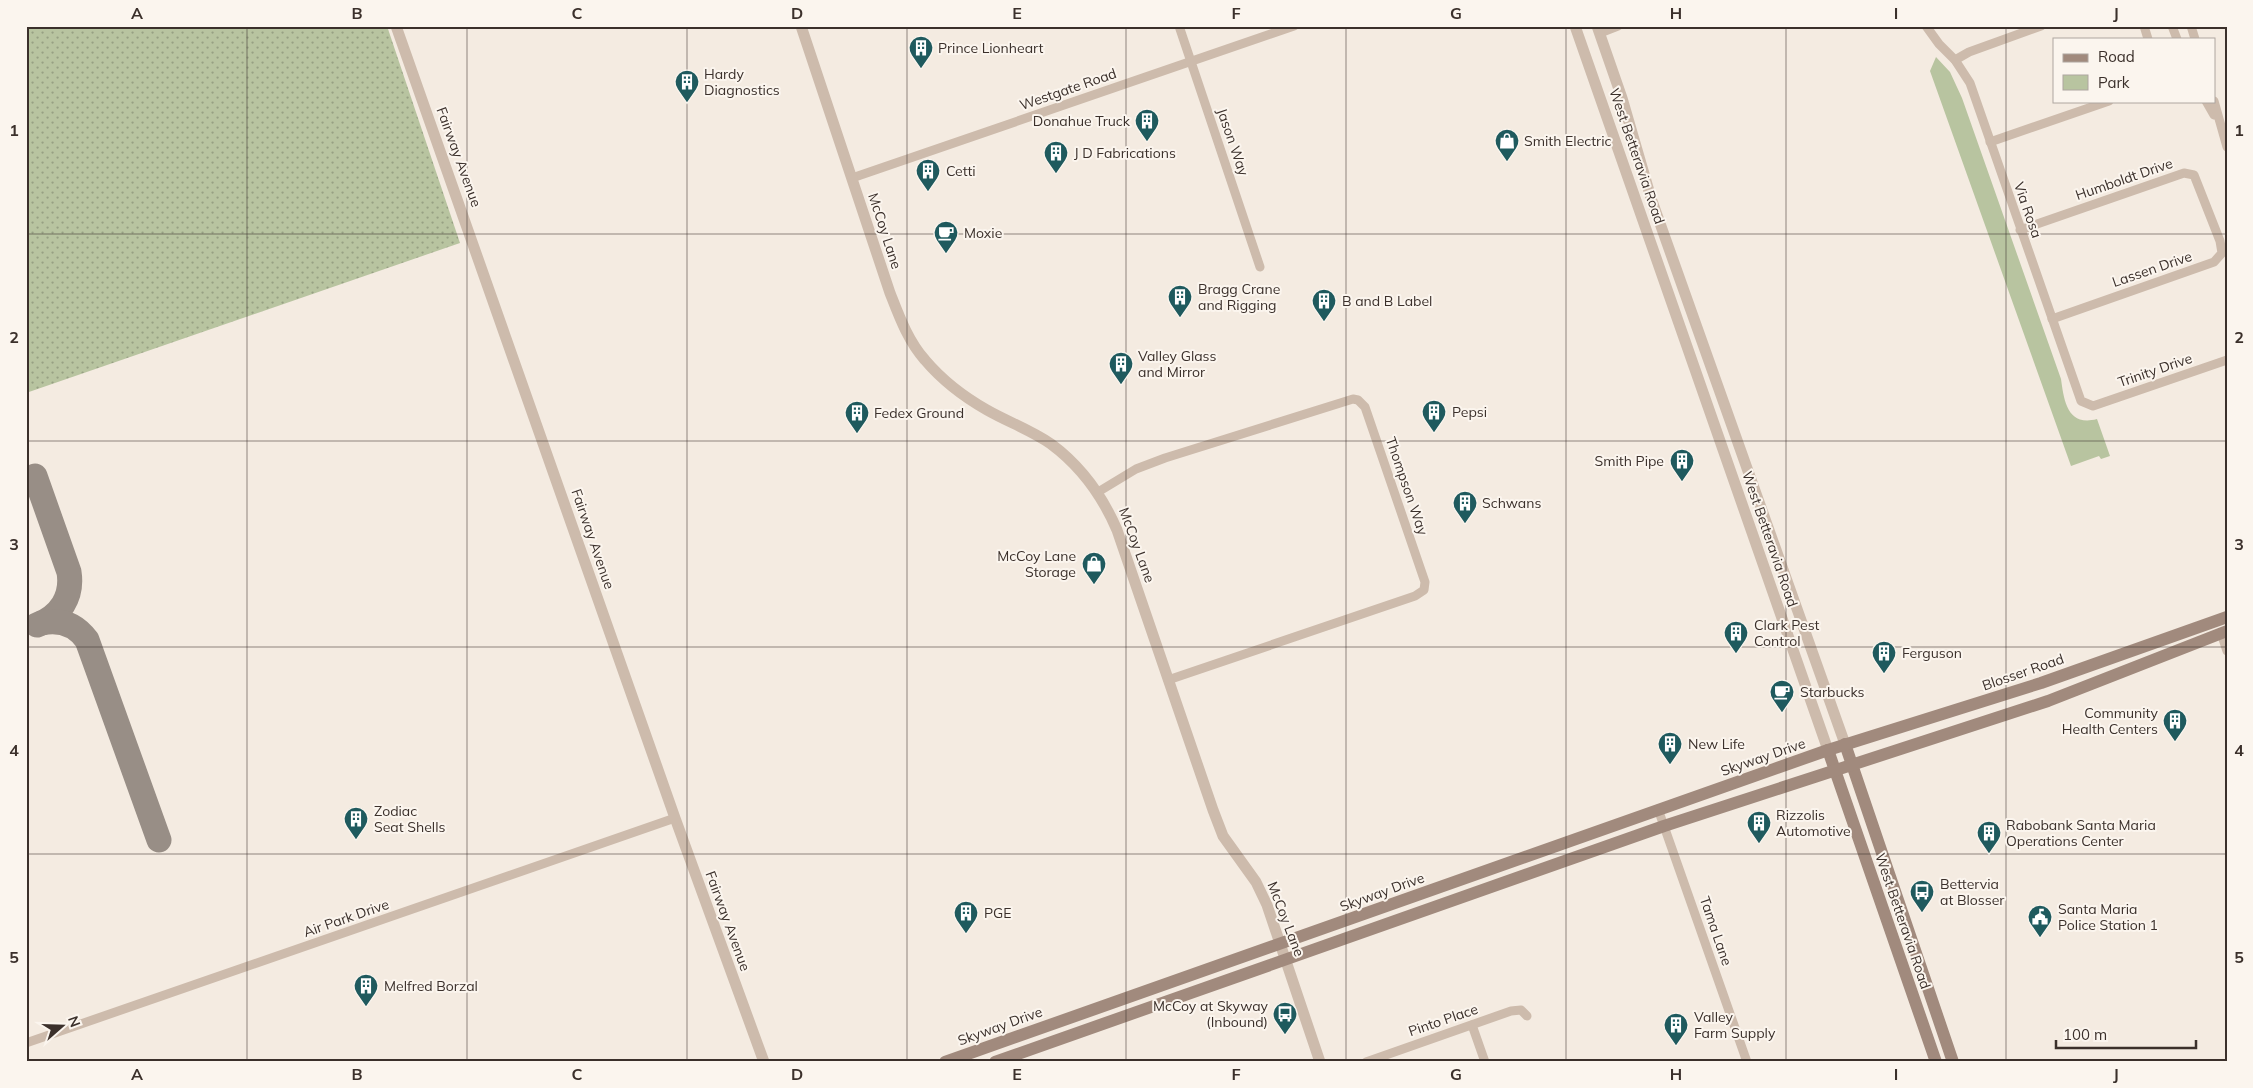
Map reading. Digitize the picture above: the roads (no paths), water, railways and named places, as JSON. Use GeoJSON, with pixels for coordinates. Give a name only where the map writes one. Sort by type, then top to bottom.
{"type":"FeatureCollection","features":[{"type":"Feature","properties":{"kind":"main road","name":"Blosser Road"},"geometry":{"type":"LineString","coordinates":[[1828,750],[2041,683],[2227,617]]}},
{"type":"Feature","properties":{"kind":"main road"},"geometry":{"type":"LineString","coordinates":[[995,1062],[1664,826],[2048,701],[2224,632]]}},
{"type":"Feature","properties":{"kind":"main road","name":"West Betteravia Road"},"geometry":{"type":"LineString","coordinates":[[1845,744],[1953,1062]]}},
{"type":"Feature","properties":{"kind":"main road","name":"West Betteravia Road"},"geometry":{"type":"LineString","coordinates":[[1828,750],[1936,1062]]}},
{"type":"Feature","properties":{"kind":"main road","name":"Skyway Drive"},"geometry":{"type":"LineString","coordinates":[[945,1062],[1828,750]]}},
{"type":"Feature","properties":{"kind":"street","name":"Fairway Avenue"},"geometry":{"type":"LineString","coordinates":[[396,26],[458,196],[675,818],[764,1062]]}},
{"type":"Feature","properties":{"kind":"street","name":"McCoy Lane"},"geometry":{"type":"LineString","coordinates":[[801,26],[894,304],[923,358],[959,393],[987,411],[1050,444],[1073,463],[1098,492],[1117,530],[1223,836],[1256,882],[1267,905],[1320,1062]]}},
{"type":"Feature","properties":{"kind":"street","name":"Jason Way"},"geometry":{"type":"LineString","coordinates":[[1179,26],[1260,267]]}},
{"type":"Feature","properties":{"kind":"street","name":"Westgate Road"},"geometry":{"type":"LineString","coordinates":[[852,178],[1294,26]]}},
{"type":"Feature","properties":{"kind":"street","name":"West Betteravia Road"},"geometry":{"type":"LineString","coordinates":[[1575,26],[1828,750]]}},
{"type":"Feature","properties":{"kind":"street"},"geometry":{"type":"LineString","coordinates":[[1599,29],[1618,26]]}},
{"type":"Feature","properties":{"kind":"street","name":"Via Rosa"},"geometry":{"type":"LineString","coordinates":[[1926,26],[1939,44],[1955,60],[1970,83],[2081,401],[2093,406]]}},
{"type":"Feature","properties":{"kind":"street"},"geometry":{"type":"LineString","coordinates":[[1955,60],[1969,52],[2041,26]]}},
{"type":"Feature","properties":{"kind":"street"},"geometry":{"type":"LineString","coordinates":[[2144,26],[2148,37]]}},
{"type":"Feature","properties":{"kind":"street"},"geometry":{"type":"LineString","coordinates":[[2172,26],[2177,38]]}},
{"type":"Feature","properties":{"kind":"street"},"geometry":{"type":"LineString","coordinates":[[2191,26],[2195,38]]}},
{"type":"Feature","properties":{"kind":"street","name":"West Betteravia Road"},"geometry":{"type":"LineString","coordinates":[[1599,29],[1622,98],[1651,198],[1845,744]]}},
{"type":"Feature","properties":{"kind":"street"},"geometry":{"type":"LineString","coordinates":[[1990,142],[2106,102]]}},
{"type":"Feature","properties":{"kind":"street"},"geometry":{"type":"LineString","coordinates":[[2207,102],[2221,129]]}},
{"type":"Feature","properties":{"kind":"street"},"geometry":{"type":"LineString","coordinates":[[2214,102],[2227,147]]}},
{"type":"Feature","properties":{"kind":"street","name":"Humboldt Drive"},"geometry":{"type":"LineString","coordinates":[[2020,230],[2184,172],[2194,175],[2210,218]]}},
{"type":"Feature","properties":{"kind":"street","name":"Lassen Drive"},"geometry":{"type":"LineString","coordinates":[[2052,319],[2214,262],[2222,253],[2220,241],[2210,218]]}},
{"type":"Feature","properties":{"kind":"street","name":"Trinity Drive"},"geometry":{"type":"LineString","coordinates":[[2093,406],[2227,360]]}},
{"type":"Feature","properties":{"kind":"street","name":"Thompson Way"},"geometry":{"type":"LineString","coordinates":[[1098,492],[1136,470],[1165,458],[1353,399],[1358,400],[1365,408],[1425,582],[1424,590],[1415,596],[1168,680]]}},
{"type":"Feature","properties":{"kind":"street"},"geometry":{"type":"LineString","coordinates":[[2224,632],[2227,651]]}},
{"type":"Feature","properties":{"kind":"street","name":"Tama Lane"},"geometry":{"type":"LineString","coordinates":[[1658,809],[1747,1062]]}},
{"type":"Feature","properties":{"kind":"street","name":"Air Park Drive"},"geometry":{"type":"LineString","coordinates":[[26,1043],[675,818]]}},
{"type":"Feature","properties":{"kind":"street","name":"Pinto Place"},"geometry":{"type":"LineString","coordinates":[[1366,1062],[1517,1010],[1521,1010],[1527,1016]]}},
{"type":"Feature","properties":{"kind":"street"},"geometry":{"type":"LineString","coordinates":[[1472,1025],[1485,1062]]}},
{"type":"Feature","properties":{"kind":"place","name":"Prince Lionheart"},"geometry":{"type":"Point","coordinates":[921,69]}},
{"type":"Feature","properties":{"kind":"place","name":"Hardy Diagnostics"},"geometry":{"type":"Point","coordinates":[687,103]}},
{"type":"Feature","properties":{"kind":"place","name":"Donahue Truck"},"geometry":{"type":"Point","coordinates":[1147,142]}},
{"type":"Feature","properties":{"kind":"place","name":"Smith Electric"},"geometry":{"type":"Point","coordinates":[1507,162]}},
{"type":"Feature","properties":{"kind":"place","name":"J D Fabrications"},"geometry":{"type":"Point","coordinates":[1056,174]}},
{"type":"Feature","properties":{"kind":"place","name":"Cetti"},"geometry":{"type":"Point","coordinates":[928,192]}},
{"type":"Feature","properties":{"kind":"place","name":"Moxie"},"geometry":{"type":"Point","coordinates":[946,254]}},
{"type":"Feature","properties":{"kind":"place","name":"Bragg Crane and Rigging"},"geometry":{"type":"Point","coordinates":[1180,318]}},
{"type":"Feature","properties":{"kind":"place","name":"B and B Label"},"geometry":{"type":"Point","coordinates":[1324,322]}},
{"type":"Feature","properties":{"kind":"place","name":"Valley Glass and Mirror"},"geometry":{"type":"Point","coordinates":[1121,385]}},
{"type":"Feature","properties":{"kind":"place","name":"Pepsi"},"geometry":{"type":"Point","coordinates":[1434,433]}},
{"type":"Feature","properties":{"kind":"place","name":"Fedex Ground"},"geometry":{"type":"Point","coordinates":[857,434]}},
{"type":"Feature","properties":{"kind":"place","name":"Smith Pipe"},"geometry":{"type":"Point","coordinates":[1682,482]}},
{"type":"Feature","properties":{"kind":"place","name":"Schwans"},"geometry":{"type":"Point","coordinates":[1465,524]}},
{"type":"Feature","properties":{"kind":"place","name":"McCoy Lane Storage"},"geometry":{"type":"Point","coordinates":[1094,585]}},
{"type":"Feature","properties":{"kind":"place","name":"Clark Pest Control"},"geometry":{"type":"Point","coordinates":[1736,654]}},
{"type":"Feature","properties":{"kind":"place","name":"Ferguson"},"geometry":{"type":"Point","coordinates":[1884,674]}},
{"type":"Feature","properties":{"kind":"place","name":"Starbucks"},"geometry":{"type":"Point","coordinates":[1782,713]}},
{"type":"Feature","properties":{"kind":"place","name":"Community Health Centers"},"geometry":{"type":"Point","coordinates":[2175,742]}},
{"type":"Feature","properties":{"kind":"place","name":"New Life"},"geometry":{"type":"Point","coordinates":[1670,765]}},
{"type":"Feature","properties":{"kind":"place","name":"Zodiac Seat Shells"},"geometry":{"type":"Point","coordinates":[356,840]}},
{"type":"Feature","properties":{"kind":"place","name":"Rizzolis Automotive"},"geometry":{"type":"Point","coordinates":[1759,844]}},
{"type":"Feature","properties":{"kind":"place","name":"Rabobank Santa Maria Operations Center"},"geometry":{"type":"Point","coordinates":[1989,854]}},
{"type":"Feature","properties":{"kind":"place","name":"Bettervia at Blosser"},"geometry":{"type":"Point","coordinates":[1922,913]}},
{"type":"Feature","properties":{"kind":"place","name":"PGE"},"geometry":{"type":"Point","coordinates":[966,934]}},
{"type":"Feature","properties":{"kind":"place","name":"Santa Maria Police Station 1"},"geometry":{"type":"Point","coordinates":[2040,938]}},
{"type":"Feature","properties":{"kind":"place","name":"Melfred Borzal"},"geometry":{"type":"Point","coordinates":[366,1007]}},
{"type":"Feature","properties":{"kind":"place","name":"McCoy at Skyway (Inbound)"},"geometry":{"type":"Point","coordinates":[1285,1035]}},
{"type":"Feature","properties":{"kind":"place","name":"Valley Farm Supply"},"geometry":{"type":"Point","coordinates":[1676,1046]}}]}
